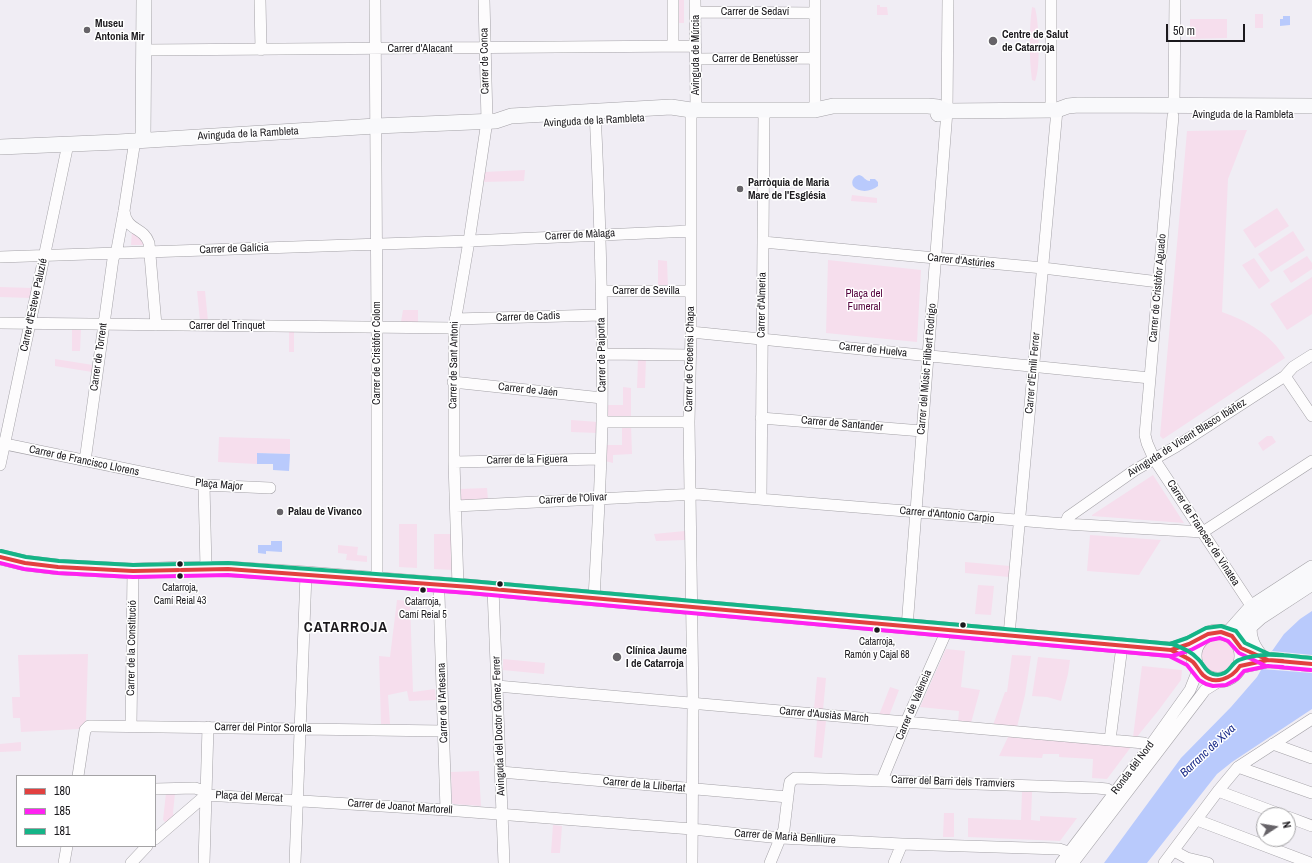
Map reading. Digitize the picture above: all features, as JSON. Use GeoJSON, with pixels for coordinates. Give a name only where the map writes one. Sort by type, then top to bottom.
{"type":"FeatureCollection","features":[{"type":"Feature","properties":{"kind":"street"},"geometry":{"type":"LineString","coordinates":[[139,140],[144,50],[144,0]]}},
{"type":"Feature","properties":{"kind":"street"},"geometry":{"type":"LineString","coordinates":[[260,0],[261,50]]}},
{"type":"Feature","properties":{"kind":"street","name":"Carrer de Cristòfor Colom"},"geometry":{"type":"LineString","coordinates":[[375,0],[377,580]]}},
{"type":"Feature","properties":{"kind":"street","name":"Carrer de Conca"},"geometry":{"type":"LineString","coordinates":[[484,0],[485,48],[491,121]]}},
{"type":"Feature","properties":{"kind":"street"},"geometry":{"type":"LineString","coordinates":[[672,0],[672,46]]}},
{"type":"Feature","properties":{"kind":"street","name":"Avinguda de Múrcia"},"geometry":{"type":"LineString","coordinates":[[694,110],[696,59],[695,0]]}},
{"type":"Feature","properties":{"kind":"street"},"geometry":{"type":"LineString","coordinates":[[815,0],[815,110]]}},
{"type":"Feature","properties":{"kind":"street","name":"Carrer del Músic Filibert Rodrigo"},"geometry":{"type":"LineString","coordinates":[[907,627],[947,111],[948,0]]}},
{"type":"Feature","properties":{"kind":"street","name":"Carrer d'Emili Ferrer"},"geometry":{"type":"LineString","coordinates":[[1009,635],[1043,268],[1054,110],[1051,0]]}},
{"type":"Feature","properties":{"kind":"street","name":"Carrer de Cristòfor Aguado"},"geometry":{"type":"LineString","coordinates":[[1154,460],[1145,435],[1173,111],[1175,0]]}},
{"type":"Feature","properties":{"kind":"street","name":"Carrer de Sedaví"},"geometry":{"type":"LineString","coordinates":[[696,12],[815,13]]}},
{"type":"Feature","properties":{"kind":"street","name":"Carrer d'Alacant"},"geometry":{"type":"LineString","coordinates":[[144,50],[696,46]]}},
{"type":"Feature","properties":{"kind":"street","name":"Carrer de Benetússer"},"geometry":{"type":"LineString","coordinates":[[696,59],[815,58]]}},
{"type":"Feature","properties":{"kind":"street","name":"Avinguda de la Rambleta"},"geometry":{"type":"LineString","coordinates":[[0,147],[491,121],[513,125],[595,116],[672,117],[694,110],[815,110],[833,115],[926,115],[947,111],[1054,110],[1068,106],[1078,106],[1173,111],[1312,115]]}},
{"type":"Feature","properties":{"kind":"street","name":"Avinguda de la Rambleta"},"geometry":{"type":"LineString","coordinates":[[1173,111],[1312,106]]}},
{"type":"Feature","properties":{"kind":"street","name":"Carrer de Crecensi Chapa"},"geometry":{"type":"LineString","coordinates":[[692,863],[693,704],[690,422],[691,231],[694,110]]}},
{"type":"Feature","properties":{"kind":"street","name":"Carrer d'Almeria"},"geometry":{"type":"LineString","coordinates":[[760,499],[764,110]]}},
{"type":"Feature","properties":{"kind":"street","name":"Carrer de Paiporta"},"geometry":{"type":"LineString","coordinates":[[594,599],[602,422],[600,234],[595,116]]}},
{"type":"Feature","properties":{"kind":"street","name":"Carrer de Sant Antoni"},"geometry":{"type":"LineString","coordinates":[[458,586],[454,462],[454,323],[491,121]]}},
{"type":"Feature","properties":{"kind":"street","name":"Carrer de Torrent"},"geometry":{"type":"LineString","coordinates":[[85,461],[114,254],[117,249],[139,140]]}},
{"type":"Feature","properties":{"kind":"street","name":"Carrer d'Esteve Paluzié"},"geometry":{"type":"LineString","coordinates":[[0,465],[2,443],[30,324],[68,144]]}},
{"type":"Feature","properties":{"kind":"street"},"geometry":{"type":"LineString","coordinates":[[124,211],[130,225],[142,232],[147,239],[150,252],[156,325]]}},
{"type":"Feature","properties":{"kind":"street","name":"Carrer de Màlaga"},"geometry":{"type":"LineString","coordinates":[[469,241],[691,231]]}},
{"type":"Feature","properties":{"kind":"street","name":"Carrer de Galícia"},"geometry":{"type":"LineString","coordinates":[[0,257],[469,241]]}},
{"type":"Feature","properties":{"kind":"street","name":"Carrer d'Astúries"},"geometry":{"type":"LineString","coordinates":[[763,242],[1043,268],[1159,282]]}},
{"type":"Feature","properties":{"kind":"street","name":"Carrer de Sevilla"},"geometry":{"type":"LineString","coordinates":[[601,291],[691,291]]}},
{"type":"Feature","properties":{"kind":"street","name":"Carrer de Cadis"},"geometry":{"type":"LineString","coordinates":[[454,323],[601,315]]}},
{"type":"Feature","properties":{"kind":"street","name":"Carrer del Trinquet"},"geometry":{"type":"LineString","coordinates":[[0,323],[377,327],[454,323]]}},
{"type":"Feature","properties":{"kind":"street","name":"Carrer de Huelva"},"geometry":{"type":"LineString","coordinates":[[691,332],[1150,378]]}},
{"type":"Feature","properties":{"kind":"street"},"geometry":{"type":"LineString","coordinates":[[602,354],[691,355]]}},
{"type":"Feature","properties":{"kind":"street","name":"Avinguda de Vicent Blasco Ibáñez"},"geometry":{"type":"LineString","coordinates":[[1065,524],[1068,517],[1135,470],[1177,446],[1285,376],[1293,367],[1312,355]]}},
{"type":"Feature","properties":{"kind":"street"},"geometry":{"type":"LineString","coordinates":[[1285,376],[1312,416]]}},
{"type":"Feature","properties":{"kind":"street","name":"Carrer de Jaén"},"geometry":{"type":"LineString","coordinates":[[453,382],[602,398]]}},
{"type":"Feature","properties":{"kind":"street","name":"Carrer de Santander"},"geometry":{"type":"LineString","coordinates":[[761,418],[922,431]]}},
{"type":"Feature","properties":{"kind":"street"},"geometry":{"type":"LineString","coordinates":[[602,422],[690,422]]}},
{"type":"Feature","properties":{"kind":"street","name":"Carrer de Francisco Llorens"},"geometry":{"type":"LineString","coordinates":[[2,443],[168,478]]}},
{"type":"Feature","properties":{"kind":"street","name":"Carrer de la Figuera"},"geometry":{"type":"LineString","coordinates":[[454,462],[601,458]]}},
{"type":"Feature","properties":{"kind":"street","name":"Carrer de Francesc de Vinatea"},"geometry":{"type":"LineString","coordinates":[[1154,460],[1252,607]]}},
{"type":"Feature","properties":{"kind":"street"},"geometry":{"type":"LineString","coordinates":[[1203,532],[1312,461]]}},
{"type":"Feature","properties":{"kind":"street","name":"Plaça Major"},"geometry":{"type":"LineString","coordinates":[[168,478],[204,485],[270,488]]}},
{"type":"Feature","properties":{"kind":"street"},"geometry":{"type":"LineString","coordinates":[[204,485],[206,568]]}},
{"type":"Feature","properties":{"kind":"street","name":"Carrer d'Antonio Carpio"},"geometry":{"type":"LineString","coordinates":[[690,494],[1020,521],[1203,532]]}},
{"type":"Feature","properties":{"kind":"street","name":"Carrer de l'Olivar"},"geometry":{"type":"LineString","coordinates":[[456,506],[690,494]]}},
{"type":"Feature","properties":{"kind":"street"},"geometry":{"type":"LineString","coordinates":[[0,557],[25,563],[58,567],[133,571],[206,568],[458,586],[1171,650],[1189,644],[1208,634],[1217,632],[1264,658],[1312,664]]}},
{"type":"Feature","properties":{"kind":"street"},"geometry":{"type":"LineString","coordinates":[[1235,641],[1252,607],[1312,568]]}},
{"type":"Feature","properties":{"kind":"street","name":"Carrer de la Constitució"},"geometry":{"type":"LineString","coordinates":[[131,726],[133,571]]}},
{"type":"Feature","properties":{"kind":"street"},"geometry":{"type":"LineString","coordinates":[[298,800],[306,574]]}},
{"type":"Feature","properties":{"kind":"street"},"geometry":{"type":"LineString","coordinates":[[1235,641],[1260,616],[1312,582]]}},
{"type":"Feature","properties":{"kind":"street","name":"Avinguda del Doctor Gómez Ferrer"},"geometry":{"type":"LineString","coordinates":[[493,589],[504,863]]}},
{"type":"Feature","properties":{"kind":"street","name":"Carrer de l'Artesana"},"geometry":{"type":"LineString","coordinates":[[439,595],[446,810]]}},
{"type":"Feature","properties":{"kind":"street"},"geometry":{"type":"LineString","coordinates":[[1249,627],[1250,640],[1254,648],[1264,658]]}},
{"type":"Feature","properties":{"kind":"street","name":"Carrer de València"},"geometry":{"type":"LineString","coordinates":[[882,780],[947,630]]}},
{"type":"Feature","properties":{"kind":"street"},"geometry":{"type":"LineString","coordinates":[[1197,667],[1194,650],[1201,638]]}},
{"type":"Feature","properties":{"kind":"street"},"geometry":{"type":"LineString","coordinates":[[1235,641],[1242,654],[1240,666]]}},
{"type":"Feature","properties":{"kind":"street"},"geometry":{"type":"LineString","coordinates":[[1110,740],[1122,646]]}},
{"type":"Feature","properties":{"kind":"street"},"geometry":{"type":"LineString","coordinates":[[1171,650],[1197,667],[1204,676],[1212,680],[1221,680],[1232,675],[1240,666],[1264,658]]}},
{"type":"Feature","properties":{"kind":"street","name":"Ronda del Nord"},"geometry":{"type":"LineString","coordinates":[[1061,863],[1150,746],[1190,690],[1197,667]]}},
{"type":"Feature","properties":{"kind":"street","name":"Ronda del Nord"},"geometry":{"type":"LineString","coordinates":[[1073,863],[1130,790],[1197,699],[1205,690],[1221,680]]}},
{"type":"Feature","properties":{"kind":"street","name":"Carrer d'Ausiàs March"},"geometry":{"type":"LineString","coordinates":[[497,686],[1144,743],[1150,746]]}},
{"type":"Feature","properties":{"kind":"street"},"geometry":{"type":"LineString","coordinates":[[1164,863],[1238,767],[1310,722]]}},
{"type":"Feature","properties":{"kind":"street","name":"Carrer del Pintor Sorolla"},"geometry":{"type":"LineString","coordinates":[[78,775],[85,730],[86,728],[92,726],[443,731]]}},
{"type":"Feature","properties":{"kind":"street"},"geometry":{"type":"LineString","coordinates":[[156,838],[206,795],[208,727]]}},
{"type":"Feature","properties":{"kind":"street"},"geometry":{"type":"LineString","coordinates":[[1273,744],[1312,758]]}},
{"type":"Feature","properties":{"kind":"street"},"geometry":{"type":"LineString","coordinates":[[1238,767],[1312,792]]}},
{"type":"Feature","properties":{"kind":"street","name":"Carrer de la Llibertat"},"geometry":{"type":"LineString","coordinates":[[501,772],[788,797]]}},
{"type":"Feature","properties":{"kind":"street","name":"Carrer del Barri dels Tramviers"},"geometry":{"type":"LineString","coordinates":[[788,797],[792,779],[799,777],[1097,788],[1107,789],[1114,793]]}},
{"type":"Feature","properties":{"kind":"street"},"geometry":{"type":"LineString","coordinates":[[156,789],[195,788],[201,790],[206,795]]}},
{"type":"Feature","properties":{"kind":"street"},"geometry":{"type":"LineString","coordinates":[[1218,792],[1260,807]]}},
{"type":"Feature","properties":{"kind":"street","name":"Plaça del Mercat"},"geometry":{"type":"LineString","coordinates":[[204,863],[206,795],[298,800],[295,863]]}},
{"type":"Feature","properties":{"kind":"street"},"geometry":{"type":"LineString","coordinates":[[770,863],[786,822],[788,797]]}},
{"type":"Feature","properties":{"kind":"street","name":"Carrer de Joanot Martorell"},"geometry":{"type":"LineString","coordinates":[[298,800],[502,815]]}},
{"type":"Feature","properties":{"kind":"street","name":"Carrer de Marià Benlliure"},"geometry":{"type":"LineString","coordinates":[[502,815],[692,829],[781,838],[902,844],[1059,849],[1068,852]]}},
{"type":"Feature","properties":{"kind":"street"},"geometry":{"type":"LineString","coordinates":[[1197,820],[1310,863]]}},
{"type":"Feature","properties":{"kind":"street"},"geometry":{"type":"LineString","coordinates":[[1296,820],[1312,826]]}},
{"type":"Feature","properties":{"kind":"street"},"geometry":{"type":"LineString","coordinates":[[894,863],[902,844]]}},
{"type":"Feature","properties":{"kind":"street"},"geometry":{"type":"LineString","coordinates":[[64,863],[67,847]]}},
{"type":"Feature","properties":{"kind":"street"},"geometry":{"type":"LineString","coordinates":[[131,863],[146,847]]}},
{"type":"Feature","properties":{"kind":"street"},"geometry":{"type":"LineString","coordinates":[[1174,851],[1187,858],[1208,863]]}},
{"type":"Feature","properties":{"kind":"green space"},"geometry":{"type":"Polygon","coordinates":[[[679,0],[684,0],[684,23],[679,23],[679,0]]]}},
{"type":"Feature","properties":{"kind":"green space"},"geometry":{"type":"Polygon","coordinates":[[[877,5],[880,5],[880,7],[887,7],[888,15],[877,15],[877,5]]]}},
{"type":"Feature","properties":{"kind":"green space"},"geometry":{"type":"Polygon","coordinates":[[[1032,7],[1035,8],[1036,15],[1039,56],[1035,81],[1032,80],[1030,53],[1030,25],[1032,7]]]}},
{"type":"Feature","properties":{"kind":"green space"},"geometry":{"type":"Polygon","coordinates":[[[1255,14],[1263,14],[1263,28],[1255,28],[1255,14]]]}},
{"type":"Feature","properties":{"kind":"green space"},"geometry":{"type":"Polygon","coordinates":[[[1190,19],[1227,19],[1227,38],[1190,39],[1190,19]]]}},
{"type":"Feature","properties":{"kind":"green space"},"geometry":{"type":"Polygon","coordinates":[[[1247,130],[1228,179],[1222,312],[1258,329],[1273,342],[1285,358],[1163,439],[1160,436],[1187,131],[1247,130]]]}},
{"type":"Feature","properties":{"kind":"green space"},"geometry":{"type":"Polygon","coordinates":[[[525,170],[524,181],[482,182],[484,172],[525,170]]]}},
{"type":"Feature","properties":{"kind":"green space"},"geometry":{"type":"Polygon","coordinates":[[[852,195],[877,198],[877,203],[851,201],[852,195]]]}},
{"type":"Feature","properties":{"kind":"green space"},"geometry":{"type":"Polygon","coordinates":[[[1277,208],[1289,226],[1255,248],[1243,230],[1277,208]]]}},
{"type":"Feature","properties":{"kind":"green space"},"geometry":{"type":"Polygon","coordinates":[[[132,231],[140,236],[144,245],[131,245],[132,231]]]}},
{"type":"Feature","properties":{"kind":"green space"},"geometry":{"type":"Polygon","coordinates":[[[1293,231],[1305,250],[1271,272],[1258,254],[1293,231]]]}},
{"type":"Feature","properties":{"kind":"green space"},"geometry":{"type":"Polygon","coordinates":[[[1307,256],[1312,263],[1312,269],[1291,283],[1283,271],[1307,256]]]}},
{"type":"Feature","properties":{"kind":"green space"},"geometry":{"type":"Polygon","coordinates":[[[1254,258],[1270,281],[1259,289],[1242,265],[1254,258]]]}},
{"type":"Feature","properties":{"kind":"green space"},"geometry":{"type":"Polygon","coordinates":[[[658,260],[667,261],[668,288],[658,288],[658,260]]]}},
{"type":"Feature","properties":{"kind":"green space","name":"Plaça del Fumeral"},"geometry":{"type":"Polygon","coordinates":[[[828,260],[921,270],[917,342],[826,333],[828,260]]]}},
{"type":"Feature","properties":{"kind":"green space"},"geometry":{"type":"Polygon","coordinates":[[[1312,277],[1312,314],[1287,330],[1270,304],[1312,277]]]}},
{"type":"Feature","properties":{"kind":"green space"},"geometry":{"type":"Polygon","coordinates":[[[0,287],[32,288],[30,298],[0,297],[0,287]]]}},
{"type":"Feature","properties":{"kind":"green space"},"geometry":{"type":"Polygon","coordinates":[[[197,291],[205,291],[208,321],[200,321],[197,291]]]}},
{"type":"Feature","properties":{"kind":"green space"},"geometry":{"type":"Polygon","coordinates":[[[403,310],[418,310],[418,322],[401,322],[403,310]]]}},
{"type":"Feature","properties":{"kind":"green space"},"geometry":{"type":"Polygon","coordinates":[[[72,329],[81,329],[80,351],[72,351],[72,329]]]}},
{"type":"Feature","properties":{"kind":"green space"},"geometry":{"type":"Polygon","coordinates":[[[289,331],[294,331],[294,352],[289,352],[289,331]]]}},
{"type":"Feature","properties":{"kind":"green space"},"geometry":{"type":"Polygon","coordinates":[[[638,358],[646,358],[645,388],[637,388],[638,358]]]}},
{"type":"Feature","properties":{"kind":"green space"},"geometry":{"type":"Polygon","coordinates":[[[55,359],[93,365],[92,372],[55,366],[55,359]]]}},
{"type":"Feature","properties":{"kind":"green space"},"geometry":{"type":"Polygon","coordinates":[[[623,387],[631,388],[631,418],[607,418],[607,405],[623,405],[623,387]]]}},
{"type":"Feature","properties":{"kind":"green space"},"geometry":{"type":"Polygon","coordinates":[[[571,420],[598,422],[598,433],[571,432],[571,420]]]}},
{"type":"Feature","properties":{"kind":"green space"},"geometry":{"type":"Polygon","coordinates":[[[622,425],[631,425],[632,454],[613,455],[613,463],[605,461],[605,445],[622,445],[622,425]]]}},
{"type":"Feature","properties":{"kind":"green space"},"geometry":{"type":"Polygon","coordinates":[[[1267,436],[1272,436],[1276,442],[1263,451],[1258,443],[1267,436]]]}},
{"type":"Feature","properties":{"kind":"green space"},"geometry":{"type":"Polygon","coordinates":[[[219,437],[290,439],[290,454],[257,453],[257,464],[218,462],[219,437]]]}},
{"type":"Feature","properties":{"kind":"green space"},"geometry":{"type":"Polygon","coordinates":[[[1153,475],[1184,523],[1092,516],[1092,515],[1153,475]]]}},
{"type":"Feature","properties":{"kind":"green space"},"geometry":{"type":"Polygon","coordinates":[[[487,488],[488,500],[459,501],[459,489],[487,488]]]}},
{"type":"Feature","properties":{"kind":"green space"},"geometry":{"type":"Polygon","coordinates":[[[399,524],[417,524],[417,568],[399,567],[399,524]]]}},
{"type":"Feature","properties":{"kind":"green space"},"geometry":{"type":"Polygon","coordinates":[[[685,531],[685,540],[656,541],[654,534],[685,531]]]}},
{"type":"Feature","properties":{"kind":"green space"},"geometry":{"type":"Polygon","coordinates":[[[434,534],[452,534],[453,570],[434,569],[434,534]]]}},
{"type":"Feature","properties":{"kind":"green space"},"geometry":{"type":"Polygon","coordinates":[[[1090,535],[1161,540],[1139,575],[1087,571],[1090,535]]]}},
{"type":"Feature","properties":{"kind":"green space"},"geometry":{"type":"Polygon","coordinates":[[[338,545],[358,547],[357,555],[367,556],[367,562],[346,560],[347,554],[338,553],[338,545]]]}},
{"type":"Feature","properties":{"kind":"green space"},"geometry":{"type":"Polygon","coordinates":[[[965,562],[1010,566],[1009,577],[965,573],[965,562]]]}},
{"type":"Feature","properties":{"kind":"green space"},"geometry":{"type":"Polygon","coordinates":[[[978,585],[994,586],[991,615],[975,614],[978,585]]]}},
{"type":"Feature","properties":{"kind":"green space"},"geometry":{"type":"Polygon","coordinates":[[[397,600],[410,601],[413,692],[435,689],[436,700],[409,701],[407,691],[388,695],[390,724],[381,724],[379,656],[390,657],[397,600]]]}},
{"type":"Feature","properties":{"kind":"green space"},"geometry":{"type":"Polygon","coordinates":[[[1214,636],[1222,636],[1229,639],[1234,644],[1237,655],[1234,666],[1229,671],[1222,674],[1214,674],[1207,671],[1202,666],[1199,659],[1199,651],[1202,644],[1207,639],[1214,636]]]}},
{"type":"Feature","properties":{"kind":"green space"},"geometry":{"type":"Polygon","coordinates":[[[946,649],[965,651],[961,687],[980,690],[971,723],[958,722],[959,711],[920,707],[946,649]]]}},
{"type":"Feature","properties":{"kind":"green space"},"geometry":{"type":"Polygon","coordinates":[[[88,654],[86,721],[79,729],[21,732],[20,718],[13,718],[12,697],[20,697],[18,655],[88,654]]]}},
{"type":"Feature","properties":{"kind":"green space"},"geometry":{"type":"Polygon","coordinates":[[[1012,655],[1031,656],[1025,695],[1017,727],[993,725],[1005,692],[1007,692],[1012,655]]]}},
{"type":"Feature","properties":{"kind":"green space"},"geometry":{"type":"Polygon","coordinates":[[[1038,657],[1070,660],[1061,701],[1047,697],[1032,696],[1038,657]]]}},
{"type":"Feature","properties":{"kind":"green space"},"geometry":{"type":"Polygon","coordinates":[[[503,659],[545,663],[544,674],[503,670],[503,659]]]}},
{"type":"Feature","properties":{"kind":"green space"},"geometry":{"type":"Polygon","coordinates":[[[1142,666],[1182,670],[1181,680],[1136,738],[1133,737],[1142,666]]]}},
{"type":"Feature","properties":{"kind":"green space"},"geometry":{"type":"Polygon","coordinates":[[[817,677],[826,678],[823,710],[814,709],[817,677]]]}},
{"type":"Feature","properties":{"kind":"green space"},"geometry":{"type":"Polygon","coordinates":[[[890,687],[899,690],[889,716],[879,715],[890,687]]]}},
{"type":"Feature","properties":{"kind":"green space"},"geometry":{"type":"Polygon","coordinates":[[[817,720],[826,721],[822,758],[814,757],[817,720]]]}},
{"type":"Feature","properties":{"kind":"green space"},"geometry":{"type":"Polygon","coordinates":[[[1008,737],[1131,747],[1107,779],[1092,778],[1093,759],[1059,757],[1059,754],[1043,754],[1042,758],[999,756],[1008,737]]]}},
{"type":"Feature","properties":{"kind":"green space"},"geometry":{"type":"Polygon","coordinates":[[[21,742],[21,751],[0,752],[0,744],[21,742]]]}},
{"type":"Feature","properties":{"kind":"green space"},"geometry":{"type":"Polygon","coordinates":[[[479,771],[481,806],[452,803],[451,772],[479,771]]]}},
{"type":"Feature","properties":{"kind":"green space"},"geometry":{"type":"Polygon","coordinates":[[[1022,792],[1032,792],[1031,820],[1040,821],[1040,816],[1077,818],[1060,841],[968,837],[968,818],[1021,820],[1022,792]]]}},
{"type":"Feature","properties":{"kind":"green space"},"geometry":{"type":"Polygon","coordinates":[[[166,793],[175,793],[174,816],[167,824],[163,820],[166,793]]]}},
{"type":"Feature","properties":{"kind":"green space"},"geometry":{"type":"Polygon","coordinates":[[[944,813],[954,813],[954,837],[943,837],[944,813]]]}},
{"type":"Feature","properties":{"kind":"green space"},"geometry":{"type":"Polygon","coordinates":[[[553,825],[562,826],[560,853],[551,853],[553,825]]]}},
{"type":"Feature","properties":{"kind":"water"},"geometry":{"type":"Polygon","coordinates":[[[1283,16],[1290,16],[1290,25],[1280,26],[1280,19],[1283,19],[1283,16]]]}},
{"type":"Feature","properties":{"kind":"water"},"geometry":{"type":"Polygon","coordinates":[[[859,175],[868,181],[870,181],[870,179],[875,179],[878,182],[878,186],[872,190],[858,190],[853,186],[852,181],[859,175]]]}},
{"type":"Feature","properties":{"kind":"water"},"geometry":{"type":"Polygon","coordinates":[[[257,453],[290,454],[289,471],[273,470],[273,464],[257,464],[257,453]]]}},
{"type":"Feature","properties":{"kind":"water"},"geometry":{"type":"Polygon","coordinates":[[[271,541],[282,541],[282,552],[266,551],[266,554],[258,553],[258,545],[271,545],[271,541]]]}},
{"type":"Feature","properties":{"kind":"water","name":"Barranc de Xiva"},"geometry":{"type":"Polygon","coordinates":[[[1312,611],[1312,709],[1232,762],[1217,774],[1147,863],[1104,863],[1181,758],[1231,707],[1257,677],[1284,634],[1300,619],[1312,611]]]}},
{"type":"Feature","properties":{"kind":"pier"},"geometry":{"type":"Polygon","coordinates":[[[1272,651],[1312,655],[1312,673],[1262,669],[1272,651]]]}},
{"type":"Feature","properties":{"kind":"transit line","name":"181"},"geometry":{"type":"LineString","coordinates":[[1,551],[26,557],[59,561],[133,565],[228,563],[470,581],[1172,644],[1193,654],[1206,670],[1210,673],[1218,675],[1226,672],[1239,660],[1248,657],[1275,655],[1312,658]]}},
{"type":"Feature","properties":{"kind":"transit line","name":"180"},"geometry":{"type":"LineString","coordinates":[[0,557],[25,563],[58,567],[133,571],[228,569],[470,587],[1171,650],[1191,660],[1203,675],[1213,680],[1228,677],[1240,666],[1268,660],[1312,664]]}},
{"type":"Feature","properties":{"kind":"transit line","name":"185"},"geometry":{"type":"LineString","coordinates":[[0,563],[24,569],[58,573],[133,577],[228,575],[469,593],[1169,656],[1187,665],[1199,680],[1213,686],[1226,685],[1237,679],[1244,671],[1268,666],[1311,670]]}},
{"type":"Feature","properties":{"kind":"transit line","name":"181"},"geometry":{"type":"LineString","coordinates":[[1150,642],[1170,644],[1187,638],[1206,628],[1221,626],[1236,631],[1245,643],[1269,654],[1283,655]]}},
{"type":"Feature","properties":{"kind":"transit line","name":"180"},"geometry":{"type":"LineString","coordinates":[[1149,648],[1171,650],[1189,644],[1208,634],[1221,632],[1232,636],[1241,648],[1268,660],[1283,661]]}},
{"type":"Feature","properties":{"kind":"transit line","name":"185"},"geometry":{"type":"LineString","coordinates":[[1148,654],[1172,656],[1191,650],[1210,640],[1220,638],[1228,641],[1239,653],[1266,666],[1283,667]]}},
{"type":"Feature","properties":{"kind":"place","name":"Museu Antonia Mir"},"geometry":{"type":"Point","coordinates":[87,30]}},
{"type":"Feature","properties":{"kind":"place","name":"Centre de Salut de Catarroja"},"geometry":{"type":"Point","coordinates":[993,41]}},
{"type":"Feature","properties":{"kind":"place","name":"Parròquia de Maria Mare de l'Església"},"geometry":{"type":"Point","coordinates":[740,189]}},
{"type":"Feature","properties":{"kind":"place","name":"Palau de Vivanco"},"geometry":{"type":"Point","coordinates":[280,512]}},
{"type":"Feature","properties":{"kind":"place","name":"Catarroja, Camí Reial 43"},"geometry":{"type":"Point","coordinates":[180,576]}},
{"type":"Feature","properties":{"kind":"place","name":"Catarroja, Camí Reial 5"},"geometry":{"type":"Point","coordinates":[423,590]}},
{"type":"Feature","properties":{"kind":"place","name":"Catarroja, Ramón y Cajal 68"},"geometry":{"type":"Point","coordinates":[877,630]}},
{"type":"Feature","properties":{"kind":"place","name":"Clínica Jaume I de Catarroja"},"geometry":{"type":"Point","coordinates":[617,657]}},
{"type":"Feature","properties":{"kind":"district","name":"CATARROJA"},"geometry":{"type":"Point","coordinates":[346,628]}}]}
